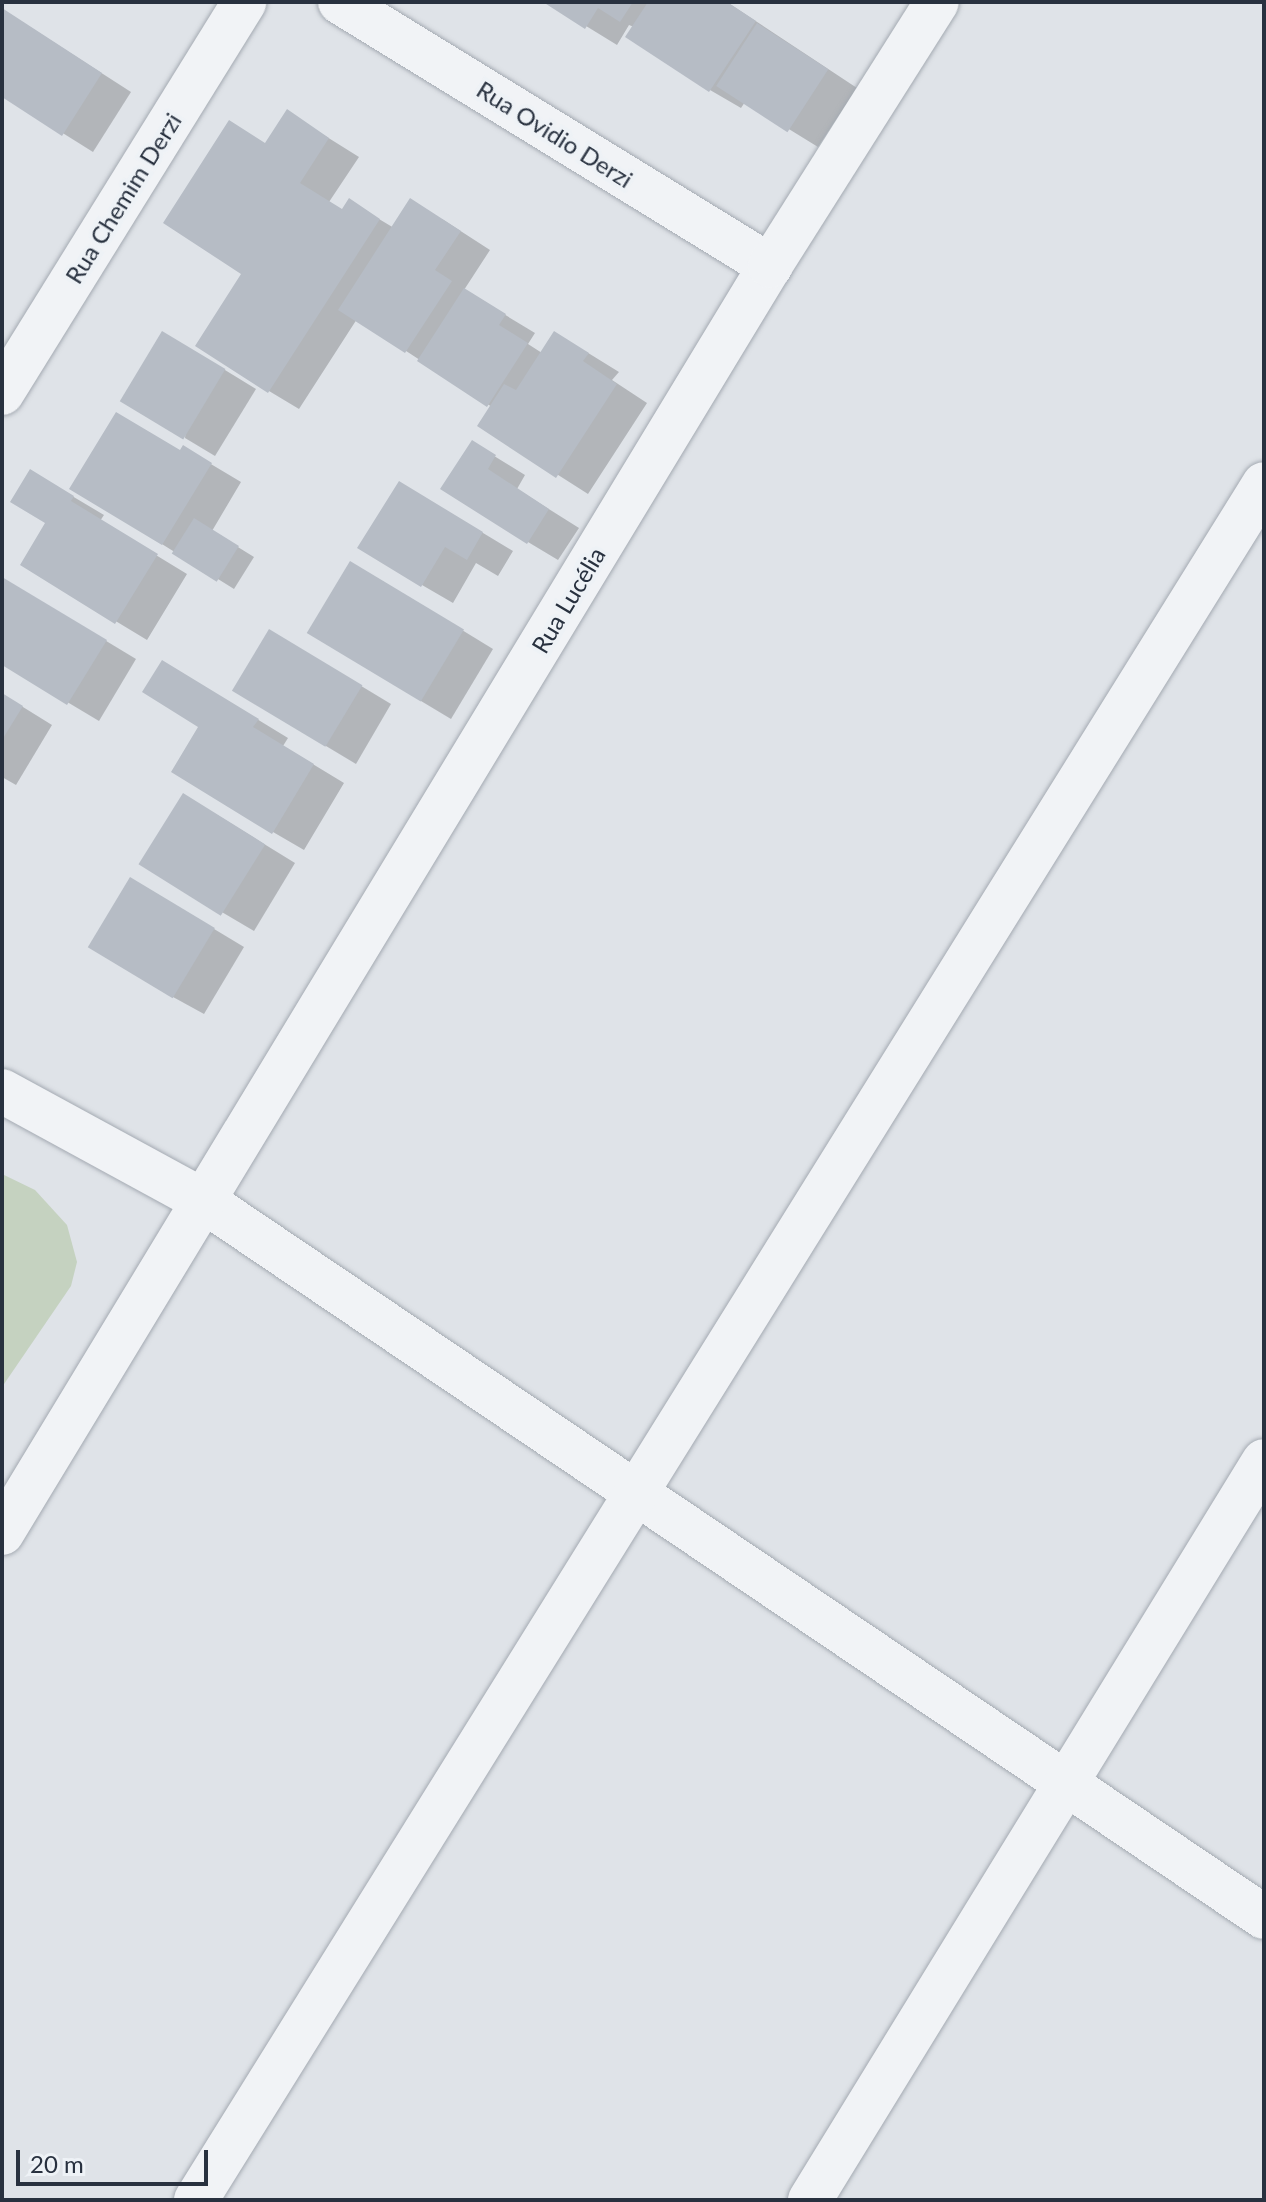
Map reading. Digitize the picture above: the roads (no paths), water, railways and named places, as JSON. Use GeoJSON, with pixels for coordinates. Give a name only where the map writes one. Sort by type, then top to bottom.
{"type":"FeatureCollection","features":[{"type":"Feature","properties":{"kind":"street","name":"Rua Chemim Derzi"},"geometry":{"type":"LineString","coordinates":[[2,393],[244,2]]}},
{"type":"Feature","properties":{"kind":"street","name":"Rua Ovidio Derzi"},"geometry":{"type":"LineString","coordinates":[[340,2],[770,266]]}},
{"type":"Feature","properties":{"kind":"street","name":"Rua Lucélia"},"geometry":{"type":"LineString","coordinates":[[2,1533],[770,266],[937,2]]}},
{"type":"Feature","properties":{"kind":"street"},"geometry":{"type":"LineString","coordinates":[[196,2200],[1264,484]]}},
{"type":"Feature","properties":{"kind":"street"},"geometry":{"type":"LineString","coordinates":[[2,1091],[204,1201],[1264,1917]]}},
{"type":"Feature","properties":{"kind":"street"},"geometry":{"type":"LineString","coordinates":[[810,2200],[1264,1461]]}}]}
